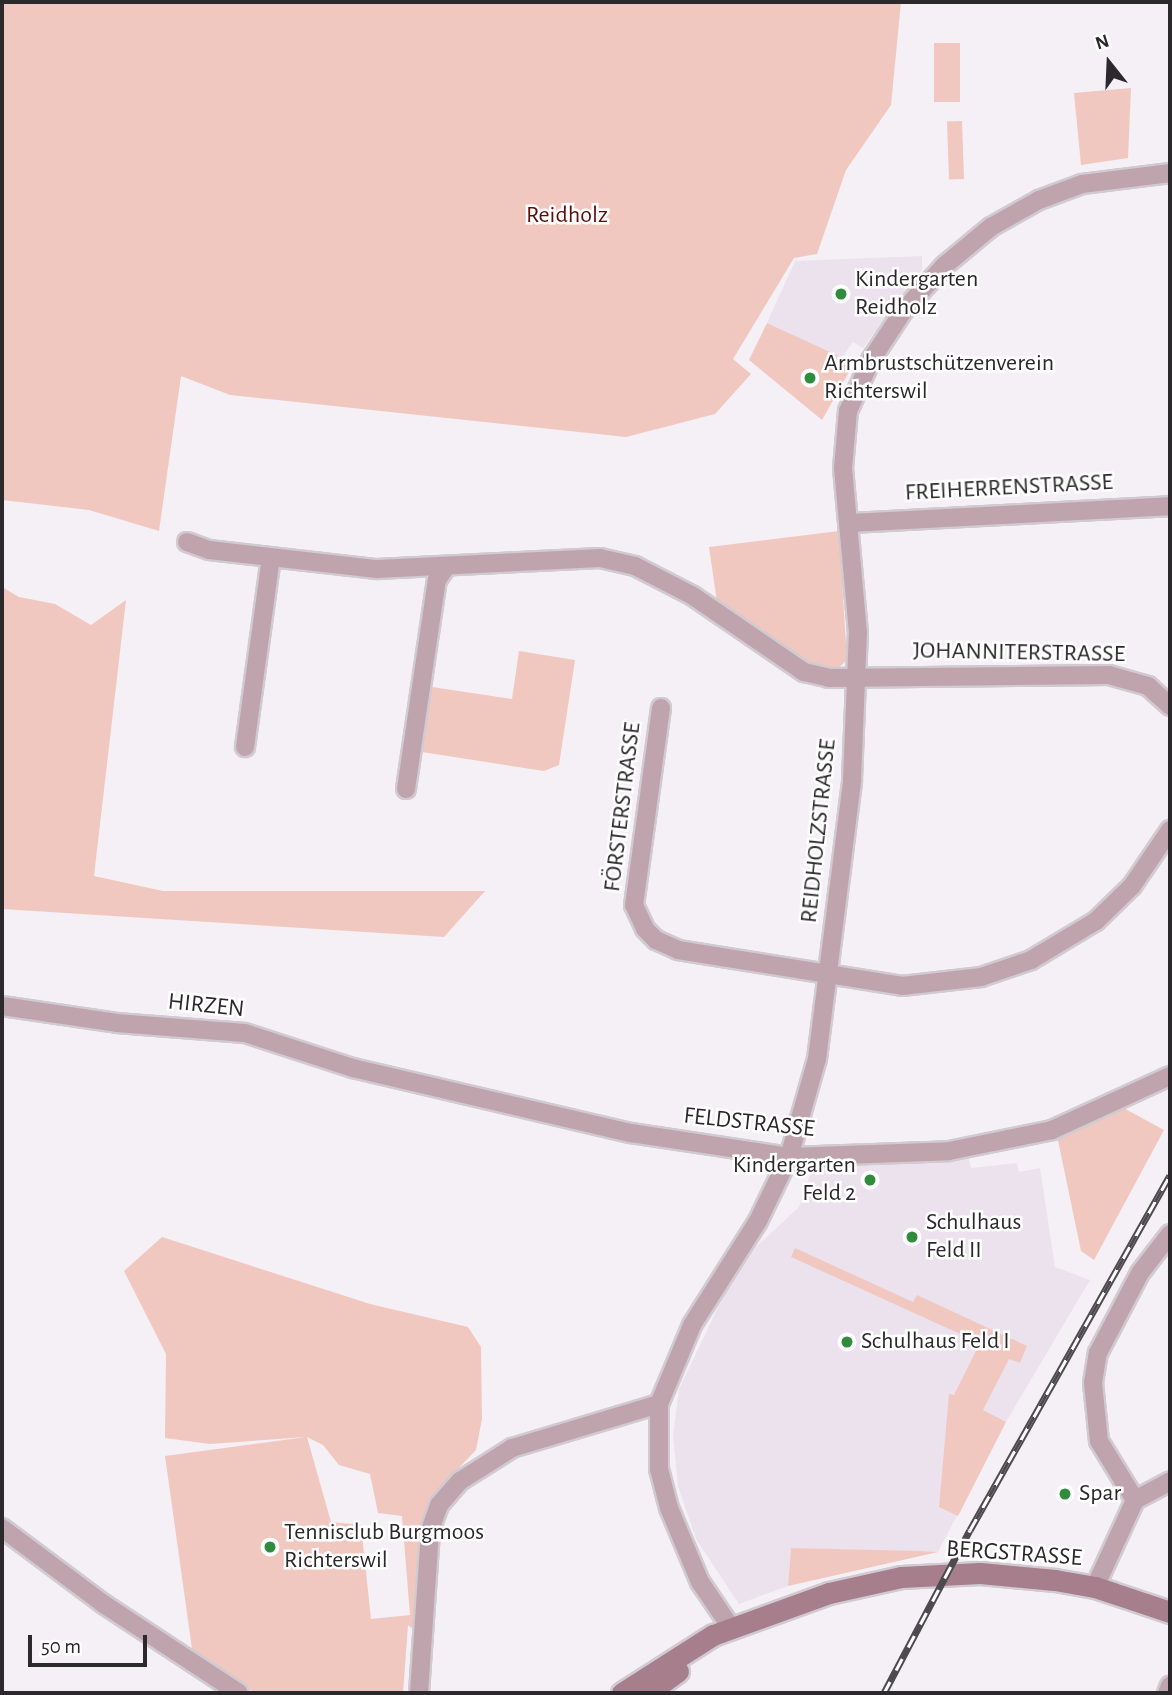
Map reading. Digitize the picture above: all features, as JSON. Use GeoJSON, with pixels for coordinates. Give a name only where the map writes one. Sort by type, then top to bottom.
{"type":"FeatureCollection","features":[{"type":"Feature","properties":{"kind":"main road","name":"BERGSTRASSE"},"geometry":{"type":"LineString","coordinates":[[622,1693],[688,1648],[732,1629],[829,1593],[901,1577],[980,1573],[1095,1587],[1170,1612]]}},
{"type":"Feature","properties":{"kind":"main road","name":"BERGSTRASSE"},"geometry":{"type":"LineString","coordinates":[[648,1693],[714,1647],[732,1629]]}},
{"type":"Feature","properties":{"kind":"street","name":"REIDHOLZSTRASSE"},"geometry":{"type":"LineString","coordinates":[[732,1629],[700,1582],[670,1508],[659,1469],[659,1404],[692,1325],[758,1221],[789,1157],[817,1059],[852,780],[857,674],[850,523],[843,449],[848,411],[871,360],[923,287],[990,227],[1039,200],[1105,179],[1170,173]]}},
{"type":"Feature","properties":{"kind":"street","name":"FREIHERRENSTRASSE"},"geometry":{"type":"LineString","coordinates":[[850,523],[1170,506]]}},
{"type":"Feature","properties":{"kind":"street","name":"JOHANNITERSTRASSE"},"geometry":{"type":"LineString","coordinates":[[187,542],[209,550],[366,569],[600,558],[635,566],[693,596],[804,672],[829,678],[857,674],[1109,675],[1147,686],[1170,706]]}},
{"type":"Feature","properties":{"kind":"street"},"geometry":{"type":"LineString","coordinates":[[245,747],[271,558]]}},
{"type":"Feature","properties":{"kind":"street"},"geometry":{"type":"LineString","coordinates":[[406,789],[437,580],[446,566]]}},
{"type":"Feature","properties":{"kind":"street","name":"FÖRSTERSTRASSE"},"geometry":{"type":"LineString","coordinates":[[661,708],[636,876],[634,905],[645,929],[656,940],[678,950],[827,977]]}},
{"type":"Feature","properties":{"kind":"street"},"geometry":{"type":"LineString","coordinates":[[827,977],[929,985],[981,977],[1031,960],[1076,936],[1115,904],[1148,867],[1170,830]]}},
{"type":"Feature","properties":{"kind":"street","name":"HIRZEN"},"geometry":{"type":"LineString","coordinates":[[2,1006],[117,1023],[245,1032],[353,1068],[400,1076]]}},
{"type":"Feature","properties":{"kind":"street","name":"FELDSTRASSE"},"geometry":{"type":"LineString","coordinates":[[400,1076],[632,1133],[789,1157],[949,1152],[1052,1130],[1170,1076]]}},
{"type":"Feature","properties":{"kind":"street"},"geometry":{"type":"LineString","coordinates":[[1135,1500],[1099,1441],[1093,1383],[1098,1353],[1140,1273],[1170,1234]]}},
{"type":"Feature","properties":{"kind":"street"},"geometry":{"type":"LineString","coordinates":[[419,1693],[430,1530],[439,1505],[460,1481],[512,1448],[659,1404]]}},
{"type":"Feature","properties":{"kind":"street"},"geometry":{"type":"LineString","coordinates":[[1095,1587],[1135,1500],[1170,1481]]}},
{"type":"Feature","properties":{"kind":"street"},"geometry":{"type":"LineString","coordinates":[[2,1528],[105,1605],[239,1693]]}},
{"type":"Feature","properties":{"kind":"street"},"geometry":{"type":"LineString","coordinates":[[1167,1693],[1170,1686]]}},
{"type":"Feature","properties":{"kind":"shaded area","name":"Kindergarten Reidholz"},"geometry":{"type":"Polygon","coordinates":[[[922,256],[922,269],[863,348],[853,342],[842,358],[767,323],[795,261],[922,256]]]}},
{"type":"Feature","properties":{"kind":"shaded area"},"geometry":{"type":"Polygon","coordinates":[[[968,1155],[971,1168],[1017,1163],[1019,1172],[1040,1168],[1055,1267],[1090,1280],[1006,1422],[938,1552],[791,1548],[788,1586],[739,1604],[696,1539],[678,1486],[673,1436],[679,1389],[722,1299],[756,1247],[799,1207],[813,1167],[968,1155]]]}},
{"type":"Feature","properties":{"kind":"green space","name":"Reidholz"},"geometry":{"type":"Polygon","coordinates":[[[2,2],[901,2],[891,105],[846,170],[817,254],[794,258],[733,359],[751,374],[715,414],[626,437],[230,395],[181,376],[159,531],[89,510],[2,500],[2,2]]]}},
{"type":"Feature","properties":{"kind":"green space"},"geometry":{"type":"Polygon","coordinates":[[[934,43],[960,43],[960,102],[934,102],[934,43]]]}},
{"type":"Feature","properties":{"kind":"green space"},"geometry":{"type":"Polygon","coordinates":[[[1131,88],[1128,158],[1081,165],[1074,93],[1131,88]]]}},
{"type":"Feature","properties":{"kind":"green space"},"geometry":{"type":"Polygon","coordinates":[[[962,121],[964,179],[949,179],[947,122],[962,121]]]}},
{"type":"Feature","properties":{"kind":"green space","name":"Armbrustschützenverein Richterswil"},"geometry":{"type":"Polygon","coordinates":[[[767,323],[854,363],[822,420],[749,360],[767,323]]]}},
{"type":"Feature","properties":{"kind":"green space"},"geometry":{"type":"Polygon","coordinates":[[[839,531],[847,660],[836,670],[802,664],[717,602],[709,547],[839,531]]]}},
{"type":"Feature","properties":{"kind":"green space"},"geometry":{"type":"Polygon","coordinates":[[[2,587],[19,597],[55,604],[91,625],[126,600],[94,876],[163,891],[485,891],[444,937],[2,909],[2,587]]]}},
{"type":"Feature","properties":{"kind":"green space"},"geometry":{"type":"Polygon","coordinates":[[[519,651],[575,660],[559,765],[544,771],[422,752],[432,687],[512,699],[519,651]]]}},
{"type":"Feature","properties":{"kind":"green space"},"geometry":{"type":"Polygon","coordinates":[[[1118,1105],[1164,1130],[1094,1260],[1081,1251],[1056,1131],[1118,1105]]]}},
{"type":"Feature","properties":{"kind":"green space"},"geometry":{"type":"Polygon","coordinates":[[[162,1237],[370,1304],[468,1327],[481,1347],[482,1419],[476,1450],[432,1496],[423,1517],[416,1620],[411,1628],[408,1625],[403,1693],[255,1693],[193,1656],[165,1456],[306,1437],[210,1444],[165,1438],[166,1354],[124,1271],[162,1237]],[[307,1437],[331,1522],[361,1525],[371,1619],[410,1615],[402,1516],[378,1513],[370,1474],[339,1465],[323,1445],[307,1437]]]}},
{"type":"Feature","properties":{"kind":"green space"},"geometry":{"type":"Polygon","coordinates":[[[795,1248],[913,1302],[917,1295],[1027,1346],[1020,1363],[1009,1359],[983,1410],[1006,1422],[958,1516],[939,1507],[949,1394],[954,1395],[980,1343],[791,1257],[795,1248]]]}},
{"type":"Feature","properties":{"kind":"green space"},"geometry":{"type":"Polygon","coordinates":[[[791,1548],[921,1551],[938,1552],[788,1586],[791,1548]]]}},
{"type":"Feature","properties":{"kind":"railway"},"geometry":{"type":"LineString","coordinates":[[884,1693],[970,1530],[1170,1175]]}},
{"type":"Feature","properties":{"kind":"place","name":"Kindergarten Reidholz"},"geometry":{"type":"Point","coordinates":[841,294]}},
{"type":"Feature","properties":{"kind":"place","name":"Armbrustschützenverein Richterswil"},"geometry":{"type":"Point","coordinates":[810,378]}},
{"type":"Feature","properties":{"kind":"place","name":"Kindergarten Feld 2"},"geometry":{"type":"Point","coordinates":[870,1180]}},
{"type":"Feature","properties":{"kind":"place","name":"Schulhaus Feld II"},"geometry":{"type":"Point","coordinates":[912,1237]}},
{"type":"Feature","properties":{"kind":"place","name":"Schulhaus Feld I"},"geometry":{"type":"Point","coordinates":[847,1342]}},
{"type":"Feature","properties":{"kind":"place","name":"Spar"},"geometry":{"type":"Point","coordinates":[1065,1494]}},
{"type":"Feature","properties":{"kind":"place","name":"Tennisclub Burgmoos Richterswil"},"geometry":{"type":"Point","coordinates":[270,1547]}}]}
